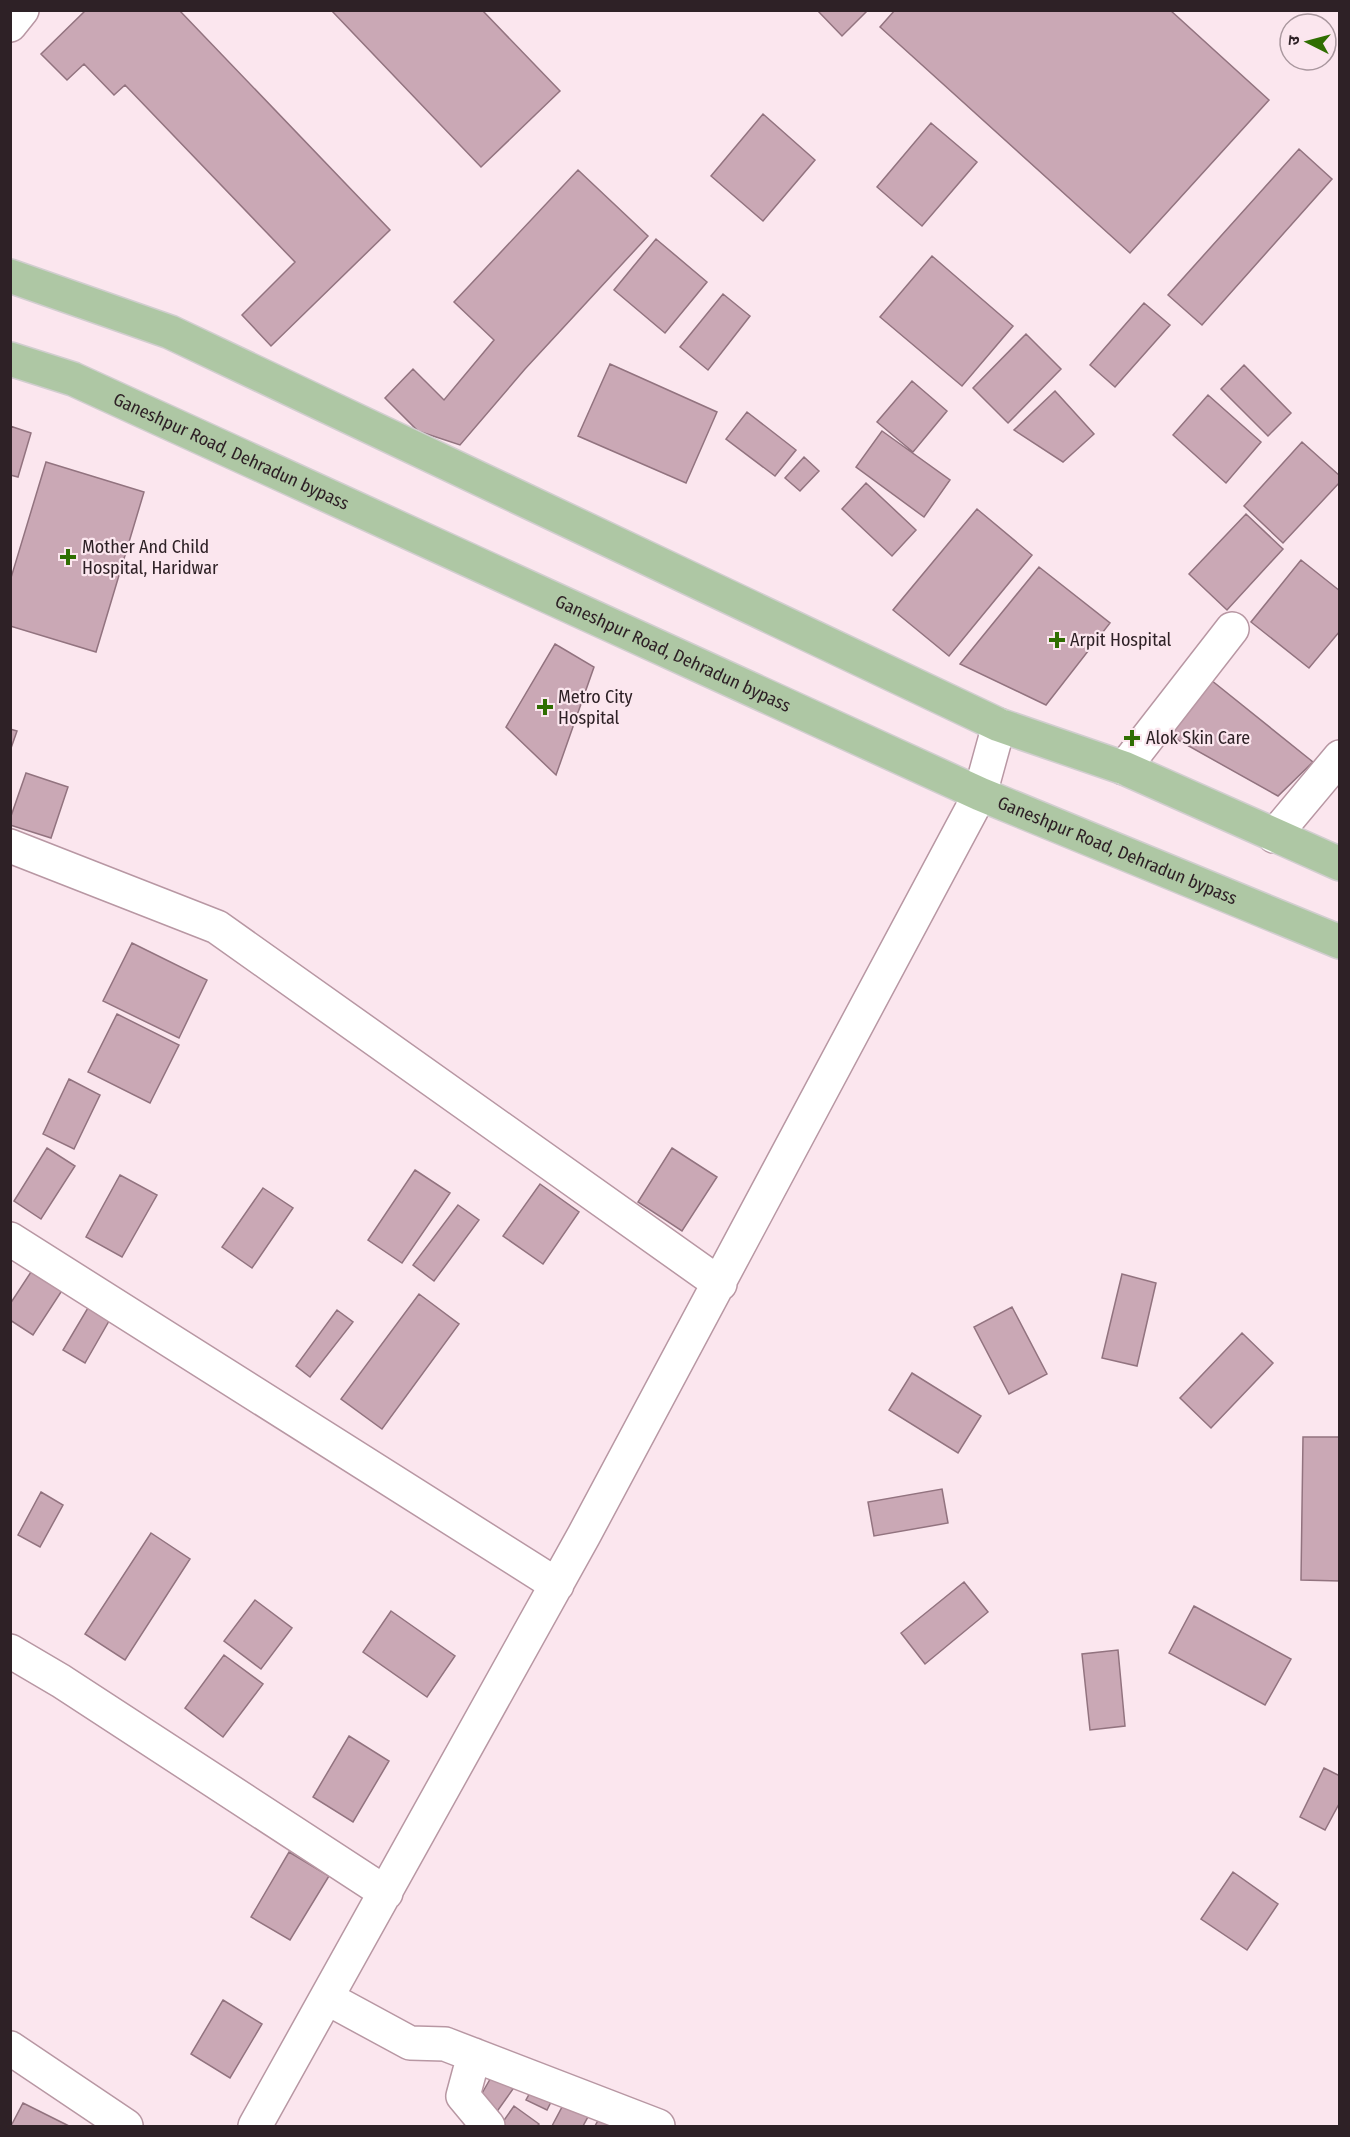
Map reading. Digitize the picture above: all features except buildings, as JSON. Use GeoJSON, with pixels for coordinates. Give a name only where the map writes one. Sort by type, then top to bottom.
{"type":"FeatureCollection","features":[{"type":"Feature","properties":{"kind":"main road"},"geometry":{"type":"LineString","coordinates":[[10,276],[171,332],[999,725],[1124,768],[1340,864]]}},
{"type":"Feature","properties":{"kind":"main road","name":"Ganeshpur Road, Dehradun bypass"},"geometry":{"type":"LineString","coordinates":[[10,359],[73,379],[980,794],[1340,942]]}},
{"type":"Feature","properties":{"kind":"street"},"geometry":{"type":"LineString","coordinates":[[10,25],[22,10]]}},
{"type":"Feature","properties":{"kind":"street"},"geometry":{"type":"LineString","coordinates":[[1124,768],[1232,628]]}},
{"type":"Feature","properties":{"kind":"street"},"geometry":{"type":"LineString","coordinates":[[255,2127],[557,1585],[720,1284],[980,794],[999,725]]}},
{"type":"Feature","properties":{"kind":"street"},"geometry":{"type":"LineString","coordinates":[[1274,836],[1340,757]]}},
{"type":"Feature","properties":{"kind":"street"},"geometry":{"type":"LineString","coordinates":[[10,846],[217,927],[720,1284]]}},
{"type":"Feature","properties":{"kind":"street"},"geometry":{"type":"LineString","coordinates":[[10,1239],[557,1585]]}},
{"type":"Feature","properties":{"kind":"street"},"geometry":{"type":"LineString","coordinates":[[10,1651],[61,1681],[386,1893]]}},
{"type":"Feature","properties":{"kind":"street"},"geometry":{"type":"LineString","coordinates":[[327,1998],[410,2043],[445,2043],[658,2127]]}},
{"type":"Feature","properties":{"kind":"street"},"geometry":{"type":"LineString","coordinates":[[10,2048],[126,2127]]}},
{"type":"Feature","properties":{"kind":"street"},"geometry":{"type":"LineString","coordinates":[[474,2055],[464,2096],[488,2127]]}},
{"type":"Feature","properties":{"kind":"place","name":"Mother And Child Hospital, Haridwar"},"geometry":{"type":"Point","coordinates":[68,557]}},
{"type":"Feature","properties":{"kind":"place","name":"Arpit Hospital"},"geometry":{"type":"Point","coordinates":[1057,640]}},
{"type":"Feature","properties":{"kind":"place","name":"Metro City Hospital"},"geometry":{"type":"Point","coordinates":[545,707]}},
{"type":"Feature","properties":{"kind":"place","name":"Alok Skin Care"},"geometry":{"type":"Point","coordinates":[1132,738]}}]}
